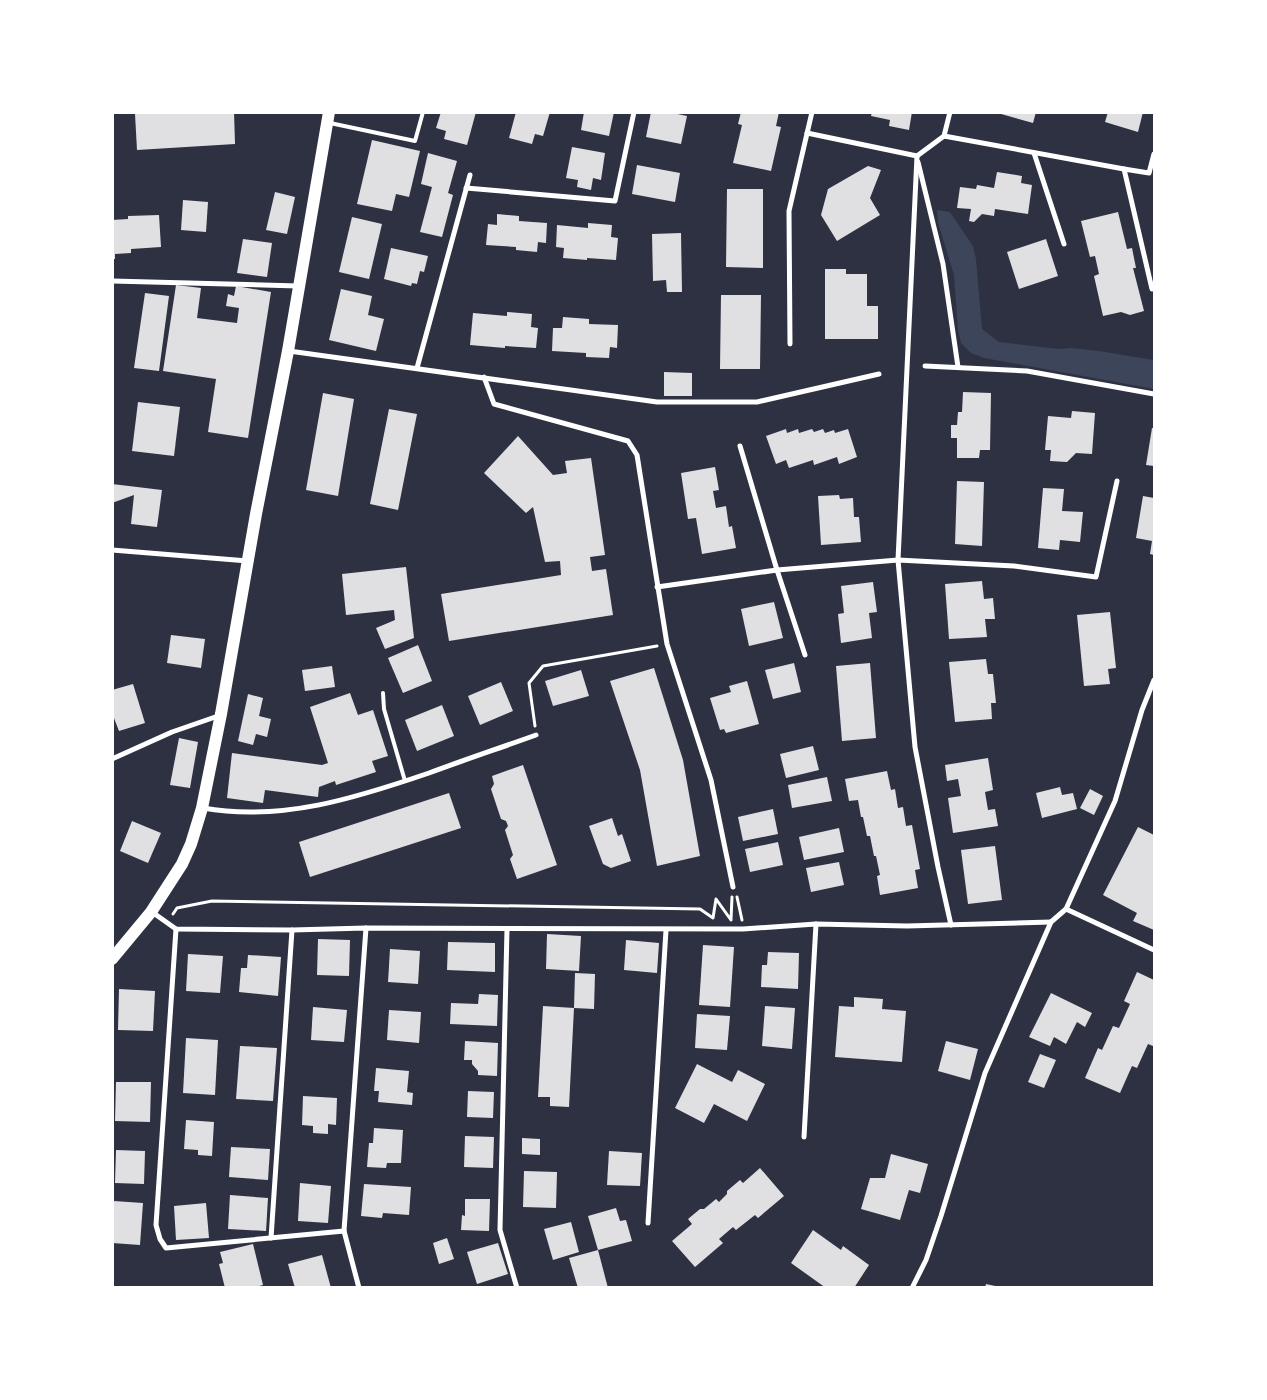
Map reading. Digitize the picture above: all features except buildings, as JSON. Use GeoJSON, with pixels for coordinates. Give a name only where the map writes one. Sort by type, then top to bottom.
{"type":"FeatureCollection","features":[{"type":"Feature","properties":{"kind":"main road"},"geometry":{"type":"LineString","coordinates":[[112,959],[151,912],[182,864],[191,844],[202,808],[288,351],[328,118]]}},
{"type":"Feature","properties":{"kind":"street"},"geometry":{"type":"LineString","coordinates":[[466,188],[615,201],[634,112]]}},
{"type":"Feature","properties":{"kind":"street"},"geometry":{"type":"LineString","coordinates":[[790,344],[789,211],[812,112]]}},
{"type":"Feature","properties":{"kind":"street"},"geometry":{"type":"LineString","coordinates":[[808,133],[917,156],[944,136],[950,112]]}},
{"type":"Feature","properties":{"kind":"street"},"geometry":{"type":"LineString","coordinates":[[944,136],[1149,172],[1154,154]]}},
{"type":"Feature","properties":{"kind":"street"},"geometry":{"type":"LineString","coordinates":[[1034,152],[1064,244]]}},
{"type":"Feature","properties":{"kind":"street"},"geometry":{"type":"LineString","coordinates":[[917,156],[943,264],[958,367]]}},
{"type":"Feature","properties":{"kind":"street"},"geometry":{"type":"LineString","coordinates":[[917,156],[898,560],[915,747],[951,925]]}},
{"type":"Feature","properties":{"kind":"street"},"geometry":{"type":"LineString","coordinates":[[1124,169],[1152,289]]}},
{"type":"Feature","properties":{"kind":"street"},"geometry":{"type":"LineString","coordinates":[[416,368],[470,175]]}},
{"type":"Feature","properties":{"kind":"street"},"geometry":{"type":"LineString","coordinates":[[112,281],[298,286]]}},
{"type":"Feature","properties":{"kind":"street"},"geometry":{"type":"LineString","coordinates":[[288,351],[657,402],[757,402],[879,374]]}},
{"type":"Feature","properties":{"kind":"street"},"geometry":{"type":"LineString","coordinates":[[925,366],[1027,371],[1154,394]]}},
{"type":"Feature","properties":{"kind":"street"},"geometry":{"type":"LineString","coordinates":[[484,378],[494,404],[628,441],[637,455],[667,644],[711,780],[733,887]]}},
{"type":"Feature","properties":{"kind":"street"},"geometry":{"type":"LineString","coordinates":[[740,446],[805,655]]}},
{"type":"Feature","properties":{"kind":"street"},"geometry":{"type":"LineString","coordinates":[[657,587],[777,570],[898,560],[1014,566],[1096,577],[1117,480]]}},
{"type":"Feature","properties":{"kind":"street"},"geometry":{"type":"LineString","coordinates":[[112,550],[248,561]]}},
{"type":"Feature","properties":{"kind":"street"},"geometry":{"type":"LineString","coordinates":[[912,1288],[926,1260],[941,1216],[985,1073],[1051,922],[1066,909],[1114,802],[1142,710],[1154,680]]}},
{"type":"Feature","properties":{"kind":"street"},"geometry":{"type":"LineString","coordinates":[[112,759],[172,732],[221,714]]}},
{"type":"Feature","properties":{"kind":"street"},"geometry":{"type":"LineString","coordinates":[[202,808],[222,811],[264,812],[314,807],[368,794],[536,735]]}},
{"type":"Feature","properties":{"kind":"street"},"geometry":{"type":"LineString","coordinates":[[1066,909],[1154,950]]}},
{"type":"Feature","properties":{"kind":"street"},"geometry":{"type":"LineString","coordinates":[[151,912],[176,929],[666,930],[743,929],[816,924],[951,925],[1051,922]]}},
{"type":"Feature","properties":{"kind":"street"},"geometry":{"type":"LineString","coordinates":[[804,1137],[816,924]]}},
{"type":"Feature","properties":{"kind":"street"},"geometry":{"type":"LineString","coordinates":[[360,1288],[344,1231],[366,928]]}},
{"type":"Feature","properties":{"kind":"street"},"geometry":{"type":"LineString","coordinates":[[176,929],[156,1225],[160,1239],[166,1248],[344,1231]]}},
{"type":"Feature","properties":{"kind":"street"},"geometry":{"type":"LineString","coordinates":[[508,929],[500,1230],[517,1288]]}},
{"type":"Feature","properties":{"kind":"street"},"geometry":{"type":"LineString","coordinates":[[271,1238],[292,930]]}},
{"type":"Feature","properties":{"kind":"street"},"geometry":{"type":"LineString","coordinates":[[648,1223],[666,930]]}},
{"type":"Feature","properties":{"kind":"lane"},"geometry":{"type":"LineString","coordinates":[[328,118],[415,141],[423,112]]}},
{"type":"Feature","properties":{"kind":"lane"},"geometry":{"type":"LineString","coordinates":[[383,693],[384,709],[405,781]]}},
{"type":"Feature","properties":{"kind":"path"},"geometry":{"type":"LineString","coordinates":[[536,735],[529,682],[543,666],[667,644]]}},
{"type":"Feature","properties":{"kind":"path"},"geometry":{"type":"LineString","coordinates":[[166,922],[177,908],[212,901],[700,909],[713,918],[716,899],[731,920],[733,887]]}},
{"type":"Feature","properties":{"kind":"path"},"geometry":{"type":"LineString","coordinates":[[733,887],[738,898],[743,929]]}},
{"type":"Feature","properties":{"kind":"shaded area"},"geometry":{"type":"Polygon","coordinates":[[[937,210],[950,212],[973,246],[976,259],[982,329],[999,342],[1058,349],[1072,348],[1099,351],[1154,360],[1154,389],[984,358],[971,353],[961,343],[958,330],[954,275],[938,223],[937,210]]]}}]}
